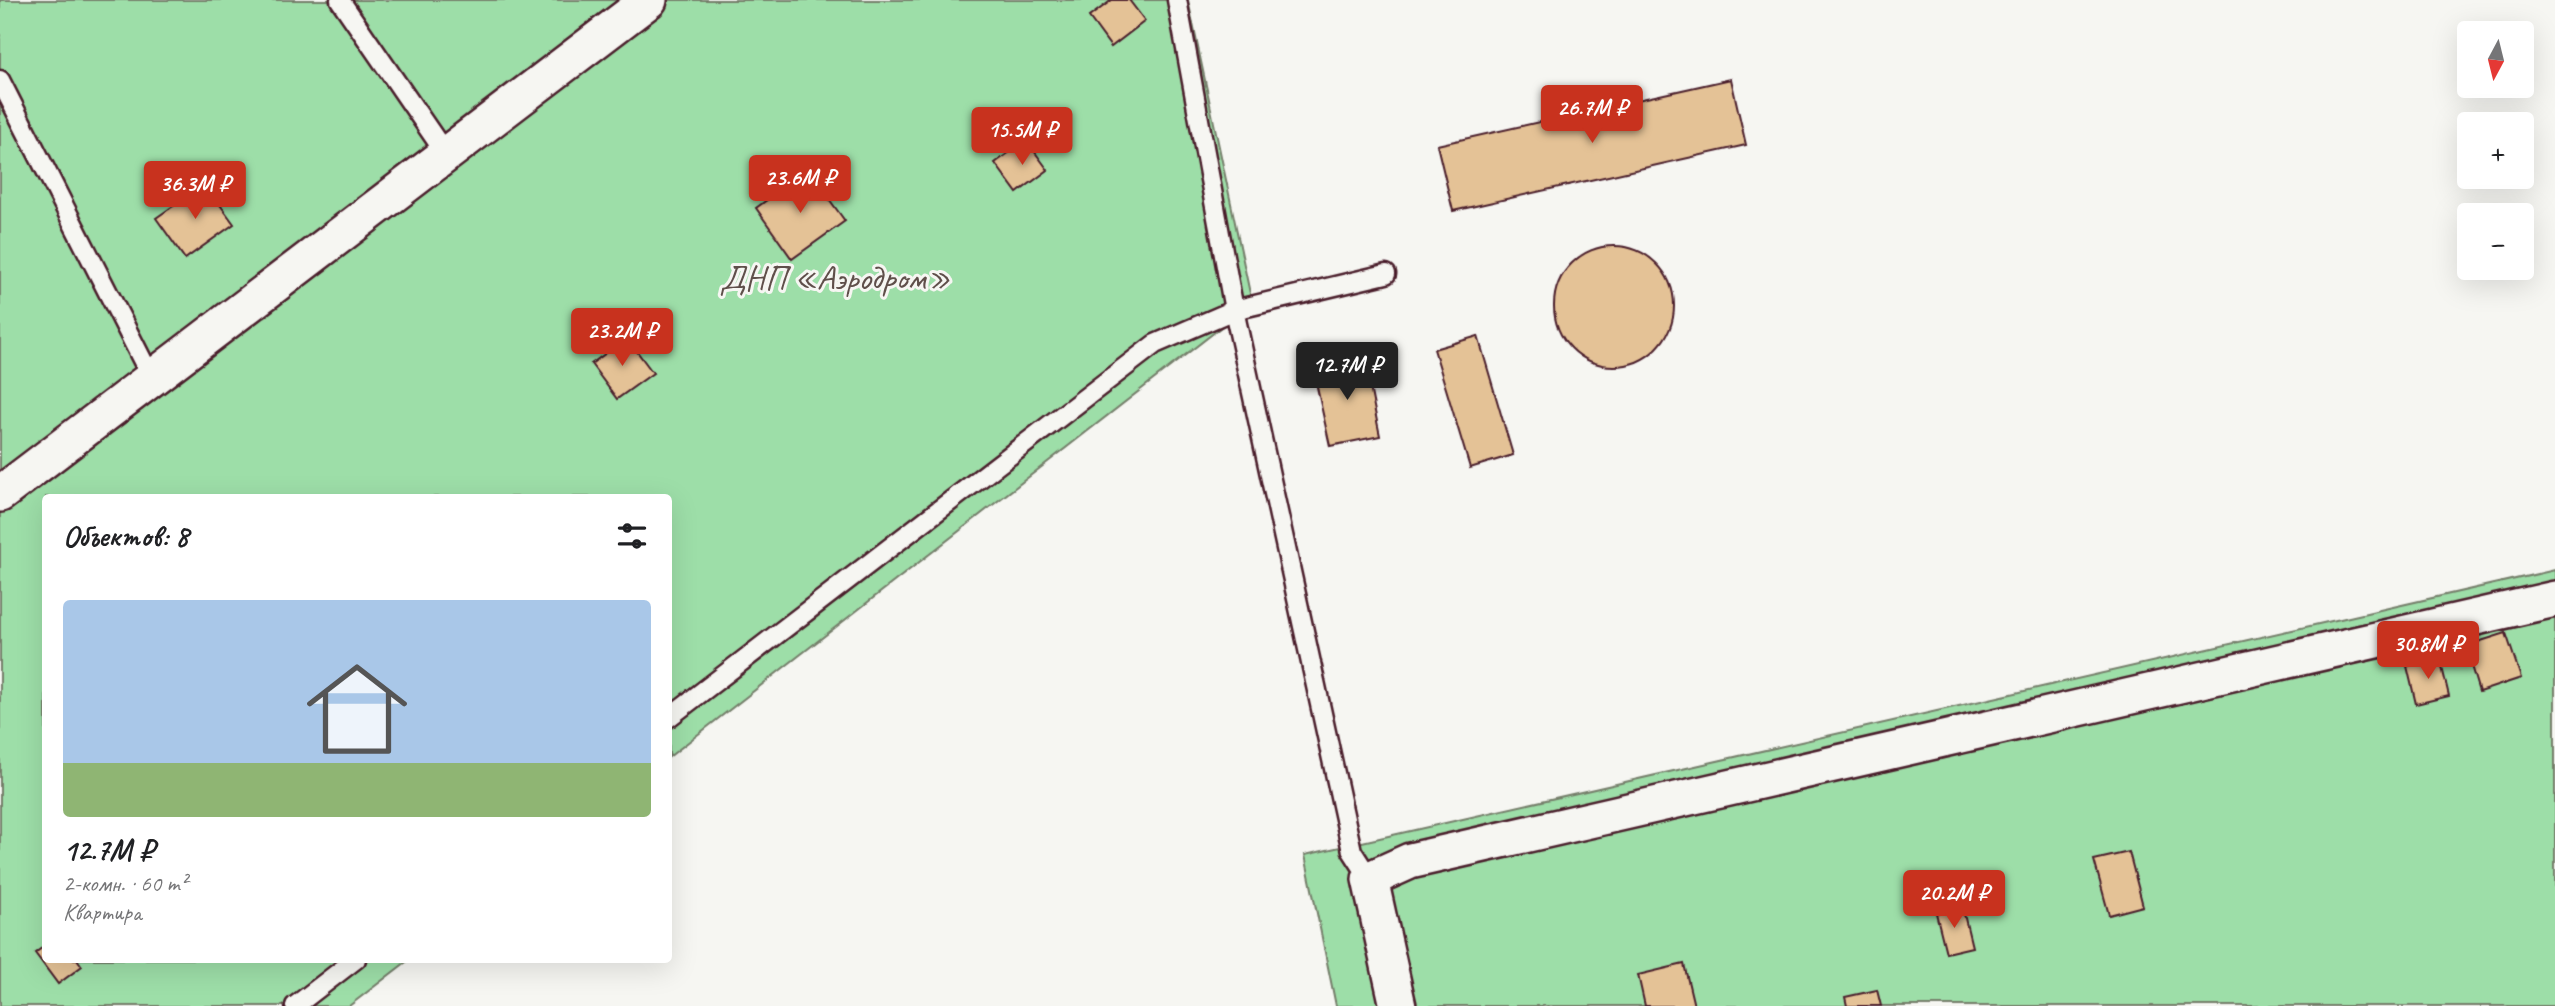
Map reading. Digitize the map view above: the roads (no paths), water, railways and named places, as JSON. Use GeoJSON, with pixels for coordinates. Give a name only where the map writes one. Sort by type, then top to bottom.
{"type":"FeatureCollection","features":[{"type":"Feature","properties":{"kind":"street"},"geometry":{"type":"LineString","coordinates":[[0,494],[649,0]]}},
{"type":"Feature","properties":{"kind":"street"},"geometry":{"type":"LineString","coordinates":[[1398,1006],[1370,879],[1410,861],[2555,598]]}},
{"type":"Feature","properties":{"kind":"lane"},"geometry":{"type":"LineString","coordinates":[[340,0],[445,153]]}},
{"type":"Feature","properties":{"kind":"lane"},"geometry":{"type":"LineString","coordinates":[[1177,0],[1234,310],[1352,851],[1370,879]]}},
{"type":"Feature","properties":{"kind":"lane"},"geometry":{"type":"LineString","coordinates":[[0,80],[151,377]]}},
{"type":"Feature","properties":{"kind":"lane"},"geometry":{"type":"LineString","coordinates":[[672,715],[1155,344],[1234,310],[1386,274]]}},
{"type":"Feature","properties":{"kind":"lane"},"geometry":{"type":"LineString","coordinates":[[295,1006],[351,963]]}},
{"type":"Feature","properties":{"kind":"park label","name":"ДНП «Аэродром»"},"geometry":{"type":"Point","coordinates":[835,277]}}]}
